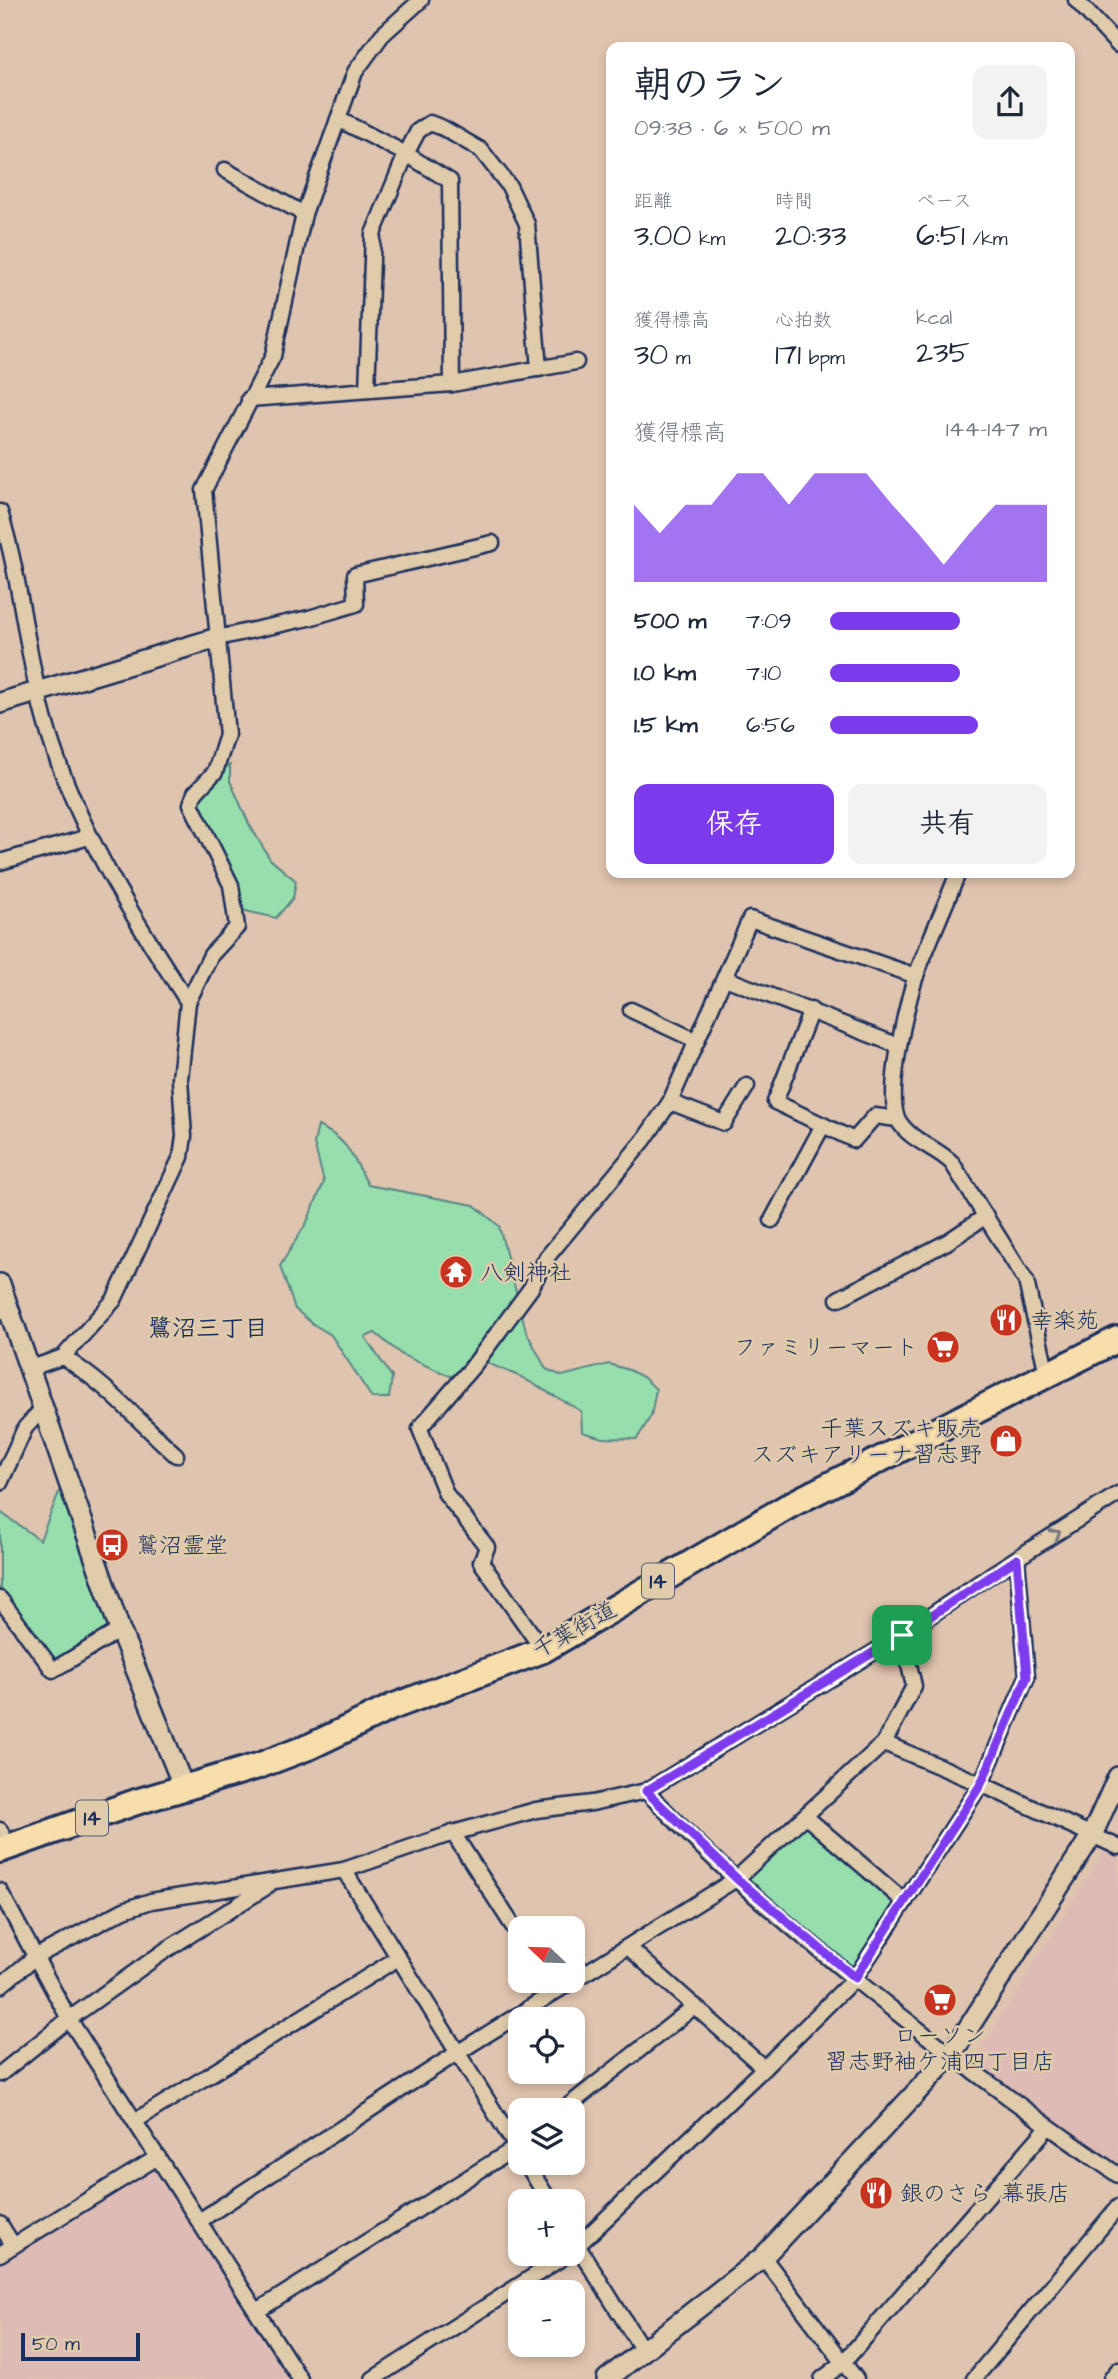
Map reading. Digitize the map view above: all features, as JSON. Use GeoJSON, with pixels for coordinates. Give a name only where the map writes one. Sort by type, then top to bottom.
{"type":"FeatureCollection","features":[{"type":"Feature","properties":{"kind":"highway","name":"千葉街道"},"geometry":{"type":"LineString","coordinates":[[3,1843],[258,1766],[300,1750],[392,1707],[543,1650],[792,1504],[1118,1339]]}},
{"type":"Feature","properties":{"kind":"street"},"geometry":{"type":"LineString","coordinates":[[29,1369],[62,1357],[114,1300],[181,1157],[184,1136],[180,1079],[188,1002],[211,955],[237,927],[231,885],[191,804],[195,793],[215,772],[227,735],[204,490],[273,356],[304,214],[355,72],[382,35],[421,0]]}},
{"type":"Feature","properties":{"kind":"street"},"geometry":{"type":"LineString","coordinates":[[1076,0],[1118,45]]}},
{"type":"Feature","properties":{"kind":"street"},"geometry":{"type":"LineString","coordinates":[[338,120],[406,154],[450,181],[452,384]]}},
{"type":"Feature","properties":{"kind":"street"},"geometry":{"type":"LineString","coordinates":[[367,390],[373,234],[406,154],[418,131],[430,123],[481,150],[509,186],[527,224],[539,369]]}},
{"type":"Feature","properties":{"kind":"street"},"geometry":{"type":"LineString","coordinates":[[225,170],[304,214]]}},
{"type":"Feature","properties":{"kind":"street"},"geometry":{"type":"LineString","coordinates":[[249,399],[452,384],[576,362]]}},
{"type":"Feature","properties":{"kind":"street"},"geometry":{"type":"LineString","coordinates":[[0,512],[25,620],[38,692],[53,747],[89,837],[135,920],[188,1002]]}},
{"type":"Feature","properties":{"kind":"street"},"geometry":{"type":"LineString","coordinates":[[0,703],[217,638],[309,618],[356,604],[355,575],[492,543]]}},
{"type":"Feature","properties":{"kind":"street"},"geometry":{"type":"LineString","coordinates":[[0,862],[89,837]]}},
{"type":"Feature","properties":{"kind":"street"},"geometry":{"type":"LineString","coordinates":[[956,878],[916,976],[899,1046],[893,1087],[897,1119],[916,1140],[945,1156],[952,1163],[1026,1282],[1047,1374]]}},
{"type":"Feature","properties":{"kind":"street"},"geometry":{"type":"LineString","coordinates":[[543,1650],[481,1562],[486,1547],[446,1494],[420,1429],[474,1365],[526,1296],[547,1257],[644,1140],[670,1102],[750,919],[916,976]]}},
{"type":"Feature","properties":{"kind":"street"},"geometry":{"type":"LineString","coordinates":[[724,978],[899,1046]]}},
{"type":"Feature","properties":{"kind":"street"},"geometry":{"type":"LineString","coordinates":[[631,1010],[697,1041]]}},
{"type":"Feature","properties":{"kind":"street"},"geometry":{"type":"LineString","coordinates":[[811,1010],[775,1102],[854,1140],[875,1116],[897,1119]]}},
{"type":"Feature","properties":{"kind":"street"},"geometry":{"type":"LineString","coordinates":[[670,1102],[724,1123],[747,1086]]}},
{"type":"Feature","properties":{"kind":"street"},"geometry":{"type":"LineString","coordinates":[[772,1220],[823,1125]]}},
{"type":"Feature","properties":{"kind":"street"},"geometry":{"type":"LineString","coordinates":[[838,1298],[947,1242],[986,1216]]}},
{"type":"Feature","properties":{"kind":"street"},"geometry":{"type":"LineString","coordinates":[[0,1284],[4,1313],[44,1407],[120,1630],[184,1788]]}},
{"type":"Feature","properties":{"kind":"street"},"geometry":{"type":"LineString","coordinates":[[62,1357],[92,1376],[176,1455]]}},
{"type":"Feature","properties":{"kind":"street"},"geometry":{"type":"LineString","coordinates":[[0,1483],[25,1428],[44,1407]]}},
{"type":"Feature","properties":{"kind":"street"},"geometry":{"type":"LineString","coordinates":[[0,1986],[35,1957],[124,1910],[152,1901],[272,1884],[344,1870],[453,1833],[536,1810],[646,1791],[902,1635],[1118,1494]]}},
{"type":"Feature","properties":{"kind":"street"},"geometry":{"type":"LineString","coordinates":[[585,2236],[764,2068],[855,1978],[981,1784],[1027,1677],[1017,1559]]}},
{"type":"Feature","properties":{"kind":"street"},"geometry":{"type":"LineString","coordinates":[[0,1599],[53,1670],[120,1630]]}},
{"type":"Feature","properties":{"kind":"street"},"geometry":{"type":"LineString","coordinates":[[585,1969],[628,1947],[737,1879],[884,1743],[914,1686],[902,1635]]}},
{"type":"Feature","properties":{"kind":"street"},"geometry":{"type":"LineString","coordinates":[[884,1743],[1118,1847]]}},
{"type":"Feature","properties":{"kind":"street"},"geometry":{"type":"LineString","coordinates":[[607,2379],[763,2257],[951,2055],[1092,1835],[1118,1777]]}},
{"type":"Feature","properties":{"kind":"street"},"geometry":{"type":"LineString","coordinates":[[646,1791],[737,1879],[855,1978],[951,2055],[1118,2175]]}},
{"type":"Feature","properties":{"kind":"street"},"geometry":{"type":"LineString","coordinates":[[805,1816],[905,1902]]}},
{"type":"Feature","properties":{"kind":"street"},"geometry":{"type":"LineString","coordinates":[[453,1833],[508,1918]]}},
{"type":"Feature","properties":{"kind":"street"},"geometry":{"type":"LineString","coordinates":[[344,1870],[508,2132]]}},
{"type":"Feature","properties":{"kind":"street"},"geometry":{"type":"LineString","coordinates":[[0,2074],[69,2019],[166,1950],[272,1884]]}},
{"type":"Feature","properties":{"kind":"street"},"geometry":{"type":"LineString","coordinates":[[0,1891],[69,2019],[300,2379]]}},
{"type":"Feature","properties":{"kind":"street"},"geometry":{"type":"LineString","coordinates":[[628,1947],[764,2068]]}},
{"type":"Feature","properties":{"kind":"street"},"geometry":{"type":"LineString","coordinates":[[135,2121],[398,1958]]}},
{"type":"Feature","properties":{"kind":"street"},"geometry":{"type":"LineString","coordinates":[[199,2221],[457,2053],[542,1993]]}},
{"type":"Feature","properties":{"kind":"street"},"geometry":{"type":"LineString","coordinates":[[578,2098],[695,2006]]}},
{"type":"Feature","properties":{"kind":"street"},"geometry":{"type":"LineString","coordinates":[[822,2379],[843,2362],[1048,2127]]}},
{"type":"Feature","properties":{"kind":"street"},"geometry":{"type":"LineString","coordinates":[[257,2311],[508,2156]]}},
{"type":"Feature","properties":{"kind":"street"},"geometry":{"type":"LineString","coordinates":[[0,2254],[158,2157]]}},
{"type":"Feature","properties":{"kind":"street"},"geometry":{"type":"LineString","coordinates":[[974,2379],[1118,2207]]}},
{"type":"Feature","properties":{"kind":"street"},"geometry":{"type":"LineString","coordinates":[[0,2224],[13,2245]]}},
{"type":"Feature","properties":{"kind":"street"},"geometry":{"type":"LineString","coordinates":[[763,2257],[856,2379]]}},
{"type":"Feature","properties":{"kind":"street"},"geometry":{"type":"LineString","coordinates":[[585,2265],[644,2352]]}},
{"type":"Feature","properties":{"kind":"street"},"geometry":{"type":"LineString","coordinates":[[373,2379],[544,2266]]}},
{"type":"Feature","properties":{"kind":"street"},"geometry":{"type":"LineString","coordinates":[[1111,2379],[1118,2370]]}},
{"type":"Feature","properties":{"kind":"shaded area"},"geometry":{"type":"Polygon","coordinates":[[[1104,1851],[1118,1857],[1118,2167],[974,2061],[1104,1851]]]}},
{"type":"Feature","properties":{"kind":"shaded area"},"geometry":{"type":"Polygon","coordinates":[[[155,2166],[289,2379],[0,2379],[0,2258],[155,2166]]]}},
{"type":"Feature","properties":{"kind":"green space"},"geometry":{"type":"Polygon","coordinates":[[[230,765],[230,781],[249,824],[270,859],[296,881],[293,898],[276,918],[246,911],[238,906],[200,808],[200,795],[220,770],[230,765]]]}},
{"type":"Feature","properties":{"kind":"green space"},"geometry":{"type":"Polygon","coordinates":[[[318,1126],[343,1143],[368,1185],[474,1205],[499,1226],[526,1331],[546,1369],[562,1376],[609,1364],[643,1377],[656,1389],[651,1416],[637,1439],[603,1438],[582,1432],[581,1411],[521,1377],[475,1358],[459,1374],[450,1376],[402,1355],[375,1333],[365,1337],[392,1377],[389,1398],[372,1398],[331,1335],[295,1309],[280,1266],[307,1222],[324,1182],[314,1143],[318,1126]]]}},
{"type":"Feature","properties":{"kind":"green space"},"geometry":{"type":"Polygon","coordinates":[[[67,1472],[120,1630],[53,1670],[0,1599],[0,1512],[40,1540],[67,1472]]]}},
{"type":"Feature","properties":{"kind":"green space"},"geometry":{"type":"Polygon","coordinates":[[[805,1824],[895,1903],[853,1967],[746,1879],[805,1824]]]}},
{"type":"Feature","properties":{"kind":"place","name":"八剣神社"},"geometry":{"type":"Point","coordinates":[456,1272]}},
{"type":"Feature","properties":{"kind":"place","name":"幸楽苑"},"geometry":{"type":"Point","coordinates":[1006,1320]}},
{"type":"Feature","properties":{"kind":"place","name":"ファミリーマート"},"geometry":{"type":"Point","coordinates":[943,1347]}},
{"type":"Feature","properties":{"kind":"place","name":"千葉スズキ販売 スズキアリーナ習志野"},"geometry":{"type":"Point","coordinates":[1006,1441]}},
{"type":"Feature","properties":{"kind":"place","name":"鷲沼霊堂"},"geometry":{"type":"Point","coordinates":[112,1545]}},
{"type":"Feature","properties":{"kind":"place","name":"ローソン 習志野袖ケ浦四丁目店"},"geometry":{"type":"Point","coordinates":[940,2000]}},
{"type":"Feature","properties":{"kind":"place","name":"銀のさら 幕張店"},"geometry":{"type":"Point","coordinates":[876,2193]}},
{"type":"Feature","properties":{"kind":"district","name":"鷺沼三丁目"},"geometry":{"type":"Point","coordinates":[208,1328]}},
{"type":"Feature","properties":{"kind":"route"},"geometry":{"type":"LineString","coordinates":[[1017,1559],[1027,1677],[981,1784],[855,1978],[737,1879],[646,1791],[902,1635],[1017,1559]]}}]}
